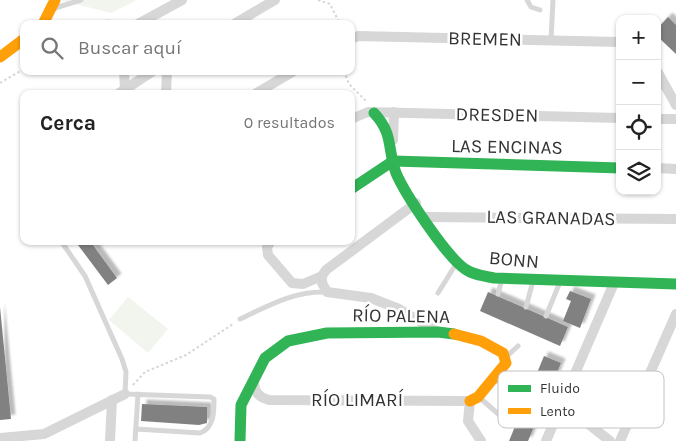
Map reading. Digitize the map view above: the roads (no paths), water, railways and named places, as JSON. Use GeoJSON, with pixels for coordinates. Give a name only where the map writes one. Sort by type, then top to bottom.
{"type":"FeatureCollection","features":[{"type":"Feature","properties":{"kind":"street"},"geometry":{"type":"LineString","coordinates":[[145,20],[182,0]]}},
{"type":"Feature","properties":{"kind":"street"},"geometry":{"type":"LineString","coordinates":[[241,20],[275,0]]}},
{"type":"Feature","properties":{"kind":"street"},"geometry":{"type":"LineString","coordinates":[[45,20],[54,4]]}},
{"type":"Feature","properties":{"kind":"street","name":"BREMEN"},"geometry":{"type":"LineString","coordinates":[[355,37],[616,42]]}},
{"type":"Feature","properties":{"kind":"street"},"geometry":{"type":"LineString","coordinates":[[0,56],[20,42]]}},
{"type":"Feature","properties":{"kind":"street"},"geometry":{"type":"LineString","coordinates":[[121,90],[123,75]]}},
{"type":"Feature","properties":{"kind":"street"},"geometry":{"type":"LineString","coordinates":[[124,90],[148,75]]}},
{"type":"Feature","properties":{"kind":"street"},"geometry":{"type":"LineString","coordinates":[[166,75],[166,90]]}},
{"type":"Feature","properties":{"kind":"street"},"geometry":{"type":"LineString","coordinates":[[266,90],[288,75]]}},
{"type":"Feature","properties":{"kind":"street"},"geometry":{"type":"LineString","coordinates":[[661,77],[674,98]]}},
{"type":"Feature","properties":{"kind":"street","name":"DRESDEN"},"geometry":{"type":"LineString","coordinates":[[355,117],[368,112],[394,112],[616,118]]}},
{"type":"Feature","properties":{"kind":"street","name":"BONN"},"geometry":{"type":"LineString","coordinates":[[394,112],[393,149],[398,177],[456,263],[476,274],[502,279],[676,284]]}},
{"type":"Feature","properties":{"kind":"street","name":"BONN"},"geometry":{"type":"LineString","coordinates":[[374,113],[383,122],[393,149]]}},
{"type":"Feature","properties":{"kind":"street"},"geometry":{"type":"LineString","coordinates":[[661,119],[676,119]]}},
{"type":"Feature","properties":{"kind":"street"},"geometry":{"type":"LineString","coordinates":[[355,185],[394,161]]}},
{"type":"Feature","properties":{"kind":"street","name":"LAS ENCINAS"},"geometry":{"type":"LineString","coordinates":[[394,161],[616,168]]}},
{"type":"Feature","properties":{"kind":"street"},"geometry":{"type":"LineString","coordinates":[[661,168],[676,169]]}},
{"type":"Feature","properties":{"kind":"street"},"geometry":{"type":"LineString","coordinates":[[416,203],[326,270],[322,276],[322,283],[327,292],[371,298],[400,309],[438,332]]}},
{"type":"Feature","properties":{"kind":"street","name":"LAS GRANADAS"},"geometry":{"type":"LineString","coordinates":[[425,217],[676,219]]}},
{"type":"Feature","properties":{"kind":"street"},"geometry":{"type":"LineString","coordinates":[[268,245],[268,255],[292,283],[302,284],[322,276]]}},
{"type":"Feature","properties":{"kind":"street"},"geometry":{"type":"LineString","coordinates":[[577,371],[614,283]]}},
{"type":"Feature","properties":{"kind":"street"},"geometry":{"type":"LineString","coordinates":[[652,371],[676,314]]}},
{"type":"Feature","properties":{"kind":"street","name":"RÍO PALENA"},"geometry":{"type":"LineString","coordinates":[[240,441],[240,411],[265,358],[288,340],[327,332],[438,332],[464,335],[481,341],[495,347],[506,357]]}},
{"type":"Feature","properties":{"kind":"street"},"geometry":{"type":"LineString","coordinates":[[500,371],[506,357]]}},
{"type":"Feature","properties":{"kind":"street"},"geometry":{"type":"LineString","coordinates":[[481,441],[468,421],[474,399],[498,374]]}},
{"type":"Feature","properties":{"kind":"street","name":"RÍO LIMARÍ"},"geometry":{"type":"LineString","coordinates":[[254,382],[257,394],[261,398],[269,400],[474,399]]}},
{"type":"Feature","properties":{"kind":"street"},"geometry":{"type":"LineString","coordinates":[[0,438],[44,434],[125,394]]}},
{"type":"Feature","properties":{"kind":"street"},"geometry":{"type":"LineString","coordinates":[[110,441],[112,400]]}},
{"type":"Feature","properties":{"kind":"street"},"geometry":{"type":"LineString","coordinates":[[546,441],[552,428]]}},
{"type":"Feature","properties":{"kind":"street"},"geometry":{"type":"LineString","coordinates":[[593,428],[610,441]]}},
{"type":"Feature","properties":{"kind":"lane"},"geometry":{"type":"LineString","coordinates":[[54,4],[81,0]]}},
{"type":"Feature","properties":{"kind":"lane"},"geometry":{"type":"LineString","coordinates":[[527,0],[530,7],[540,10]]}},
{"type":"Feature","properties":{"kind":"lane"},"geometry":{"type":"LineString","coordinates":[[552,40],[553,0]]}},
{"type":"Feature","properties":{"kind":"lane"},"geometry":{"type":"LineString","coordinates":[[64,245],[85,276],[122,359],[126,372],[125,394],[210,397],[214,403],[211,426],[207,431],[200,433],[136,429]]}},
{"type":"Feature","properties":{"kind":"lane"},"geometry":{"type":"LineString","coordinates":[[438,293],[456,263]]}},
{"type":"Feature","properties":{"kind":"lane"},"geometry":{"type":"LineString","coordinates":[[498,294],[502,279]]}},
{"type":"Feature","properties":{"kind":"lane"},"geometry":{"type":"LineString","coordinates":[[526,307],[533,280]]}},
{"type":"Feature","properties":{"kind":"lane"},"geometry":{"type":"LineString","coordinates":[[546,316],[560,281]]}},
{"type":"Feature","properties":{"kind":"lane"},"geometry":{"type":"LineString","coordinates":[[240,319],[283,298],[303,293],[327,292]]}},
{"type":"Feature","properties":{"kind":"lane"},"geometry":{"type":"LineString","coordinates":[[506,357],[518,346]]}},
{"type":"Feature","properties":{"kind":"lane"},"geometry":{"type":"LineString","coordinates":[[494,378],[498,381]]}},
{"type":"Feature","properties":{"kind":"lane"},"geometry":{"type":"LineString","coordinates":[[135,441],[138,394]]}},
{"type":"Feature","properties":{"kind":"lane"},"geometry":{"type":"LineString","coordinates":[[474,399],[498,415]]}}]}
